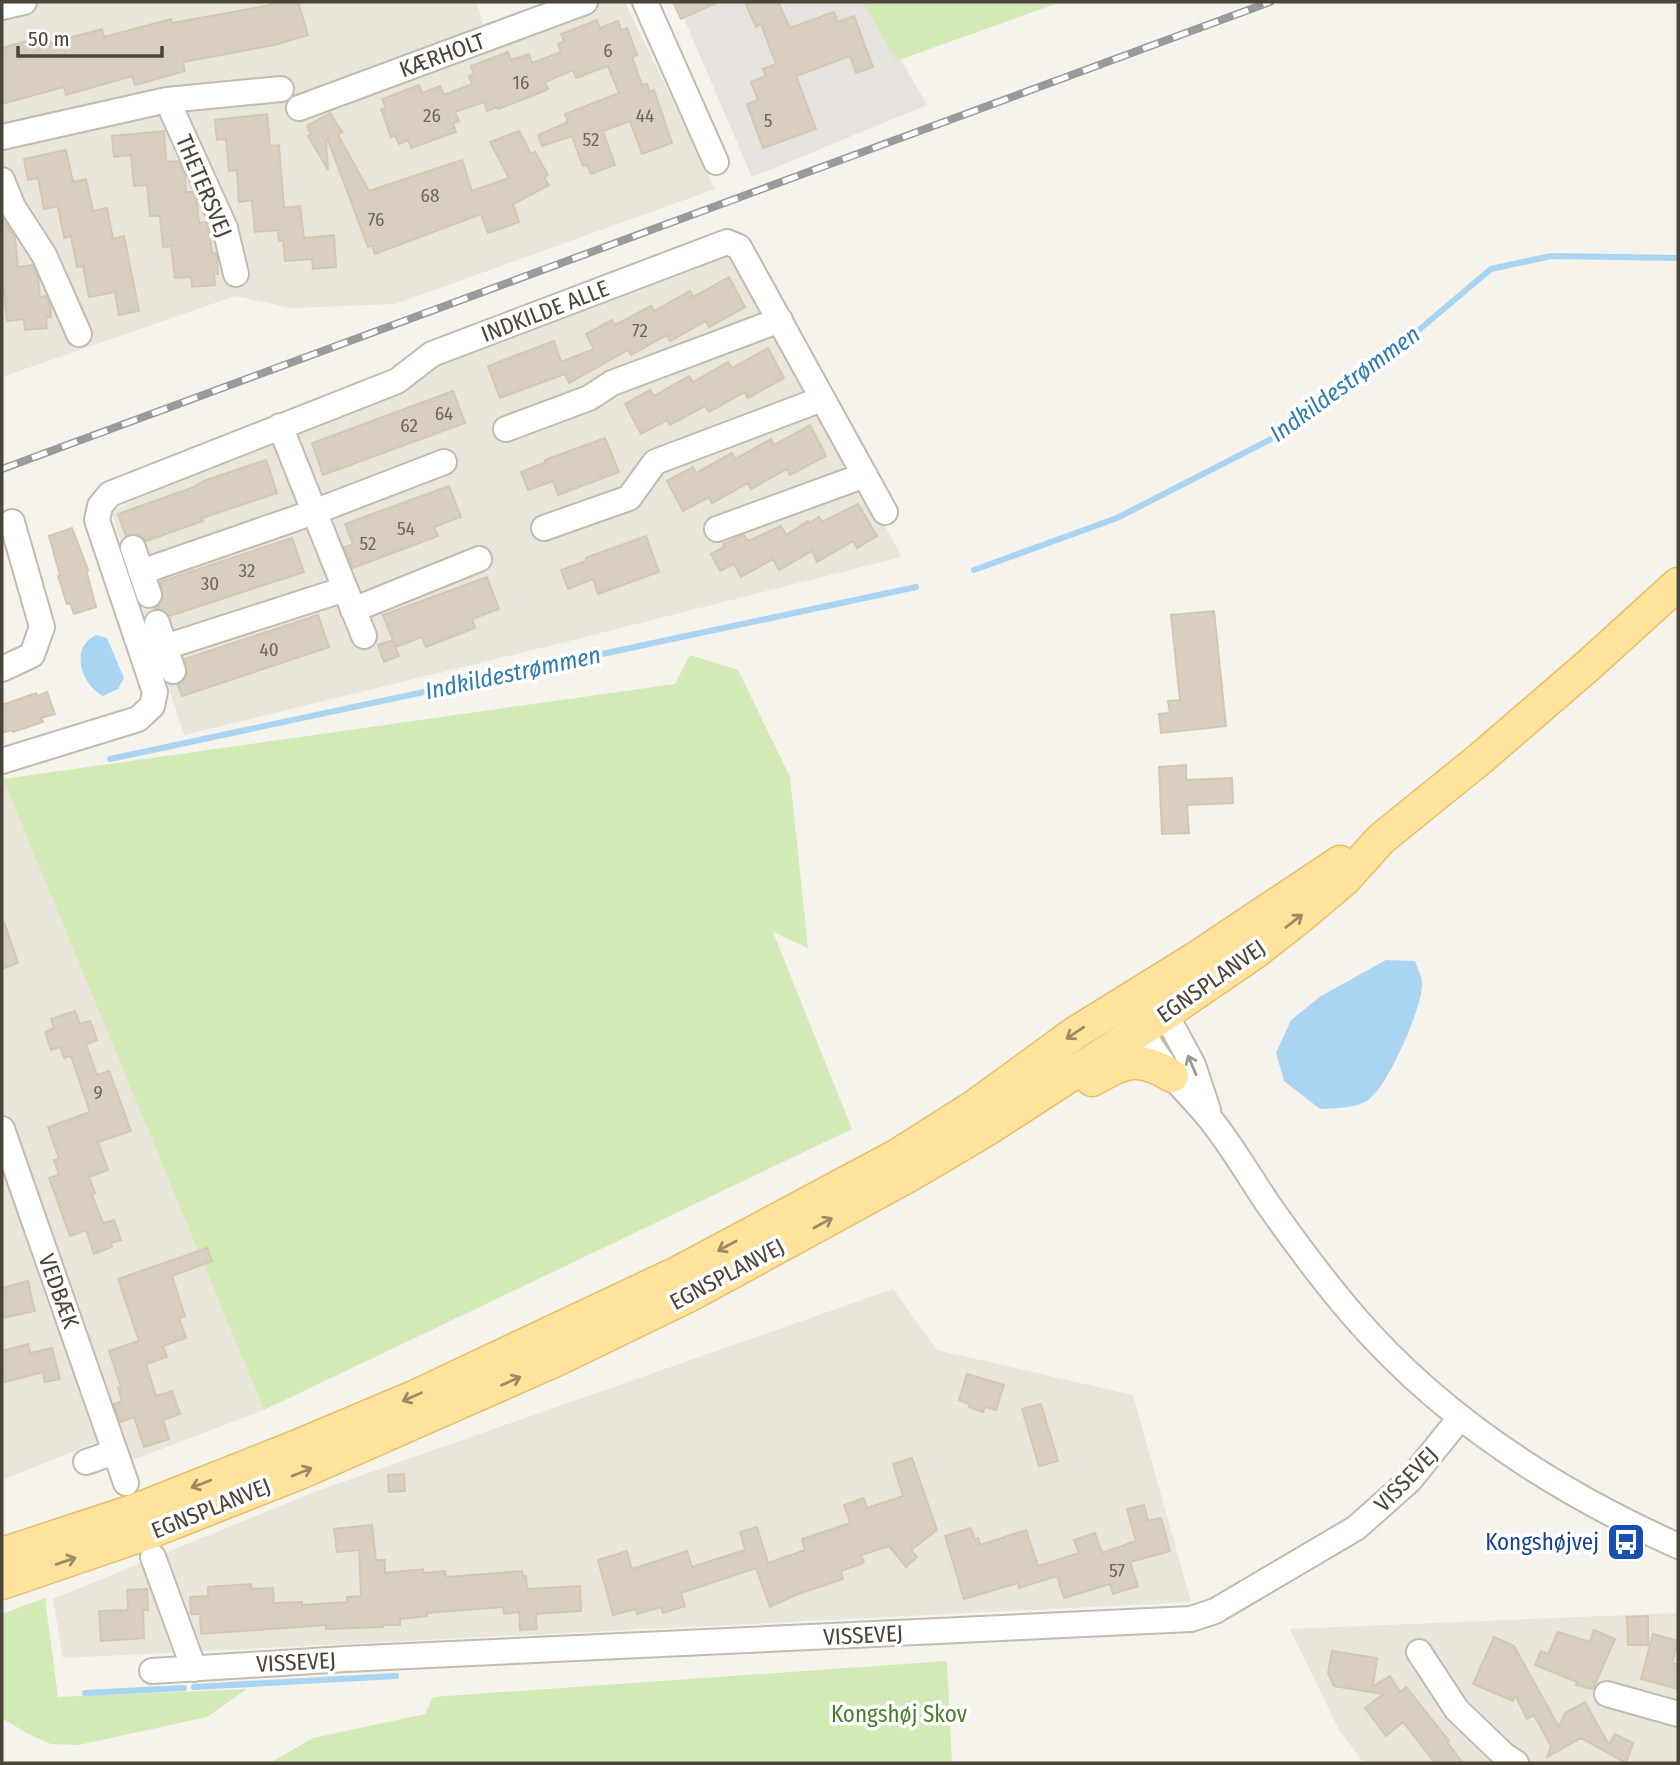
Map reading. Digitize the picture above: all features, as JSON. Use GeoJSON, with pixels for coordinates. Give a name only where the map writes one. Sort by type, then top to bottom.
{"type":"FeatureCollection","features":[{"type":"Feature","properties":{"kind":"main road","name":"EGNSPLANVEJ"},"geometry":{"type":"LineString","coordinates":[[2,1583],[145,1534],[302,1472],[556,1360],[703,1288],[986,1130],[1154,1008],[1298,888],[1381,839],[1481,758],[1678,584]]}},
{"type":"Feature","properties":{"kind":"main road","name":"EGNSPLANVEJ"},"geometry":{"type":"LineString","coordinates":[[2,1555],[136,1510],[295,1447],[414,1396],[679,1272],[896,1156],[975,1106],[1074,1033],[1123,1003],[1154,1008],[1254,953],[1344,880],[1381,839]]}},
{"type":"Feature","properties":{"kind":"main road"},"geometry":{"type":"LineString","coordinates":[[986,1130],[1133,1062],[1146,1063],[1172,1076]]}},
{"type":"Feature","properties":{"kind":"street"},"geometry":{"type":"LineString","coordinates":[[2,7],[24,2]]}},
{"type":"Feature","properties":{"kind":"street","name":"KÆRHOLT"},"geometry":{"type":"LineString","coordinates":[[299,108],[585,2]]}},
{"type":"Feature","properties":{"kind":"street"},"geometry":{"type":"LineString","coordinates":[[645,2],[716,162]]}},
{"type":"Feature","properties":{"kind":"street","name":"THETERSVEJ"},"geometry":{"type":"LineString","coordinates":[[2,137],[167,100],[281,89]]}},
{"type":"Feature","properties":{"kind":"street","name":"THETERSVEJ"},"geometry":{"type":"LineString","coordinates":[[167,100],[225,228],[236,274]]}},
{"type":"Feature","properties":{"kind":"street"},"geometry":{"type":"LineString","coordinates":[[2,180],[13,207],[44,255],[79,334]]}},
{"type":"Feature","properties":{"kind":"street","name":"INDKILDE ALLE"},"geometry":{"type":"LineString","coordinates":[[2,761],[138,719],[152,706],[155,692],[97,520],[100,506],[110,494],[397,381],[432,354],[727,242],[739,247],[886,512]]}},
{"type":"Feature","properties":{"kind":"street"},"geometry":{"type":"LineString","coordinates":[[506,429],[589,398],[611,383],[780,320]]}},
{"type":"Feature","properties":{"kind":"street"},"geometry":{"type":"LineString","coordinates":[[544,528],[629,498],[655,461],[822,399]]}},
{"type":"Feature","properties":{"kind":"street"},"geometry":{"type":"LineString","coordinates":[[280,426],[364,636]]}},
{"type":"Feature","properties":{"kind":"street"},"geometry":{"type":"LineString","coordinates":[[149,595],[137,560],[314,512],[444,462]]}},
{"type":"Feature","properties":{"kind":"street"},"geometry":{"type":"LineString","coordinates":[[716,529],[865,475]]}},
{"type":"Feature","properties":{"kind":"street"},"geometry":{"type":"LineString","coordinates":[[2,669],[32,655],[43,627],[12,522]]}},
{"type":"Feature","properties":{"kind":"street"},"geometry":{"type":"LineString","coordinates":[[165,647],[349,599],[479,559]]}},
{"type":"Feature","properties":{"kind":"street"},"geometry":{"type":"LineString","coordinates":[[157,623],[173,671]]}},
{"type":"Feature","properties":{"kind":"street"},"geometry":{"type":"LineString","coordinates":[[1154,1008],[1172,1076],[1211,1120],[1276,1215],[1352,1314],[1418,1381],[1460,1418],[1578,1498],[1678,1546]]}},
{"type":"Feature","properties":{"kind":"street"},"geometry":{"type":"LineString","coordinates":[[1154,1008],[1194,1065],[1211,1120]]}},
{"type":"Feature","properties":{"kind":"street","name":"VEDBÆK"},"geometry":{"type":"LineString","coordinates":[[2,1129],[126,1483]]}},
{"type":"Feature","properties":{"kind":"street","name":"VISSEVEJ"},"geometry":{"type":"LineString","coordinates":[[152,1671],[345,1659],[1191,1619],[1215,1611],[1356,1528],[1410,1480],[1460,1418]]}},
{"type":"Feature","properties":{"kind":"street"},"geometry":{"type":"LineString","coordinates":[[86,1462],[115,1452]]}},
{"type":"Feature","properties":{"kind":"street"},"geometry":{"type":"LineString","coordinates":[[153,1557],[194,1669]]}},
{"type":"Feature","properties":{"kind":"street"},"geometry":{"type":"LineString","coordinates":[[1419,1651],[1457,1710],[1516,1763]]}},
{"type":"Feature","properties":{"kind":"street"},"geometry":{"type":"LineString","coordinates":[[1607,1693],[1678,1714]]}},
{"type":"Feature","properties":{"kind":"shaded area"},"geometry":{"type":"Polygon","coordinates":[[[2,2],[477,2],[483,26],[546,2],[625,2],[715,189],[395,304],[292,308],[235,296],[2,377],[2,2]]]}},
{"type":"Feature","properties":{"kind":"shaded area"},"geometry":{"type":"Polygon","coordinates":[[[677,2],[868,2],[927,105],[752,177],[677,2]]]}},
{"type":"Feature","properties":{"kind":"shaded area"},"geometry":{"type":"Polygon","coordinates":[[[734,251],[902,557],[184,735],[111,511],[435,366],[734,251]]]}},
{"type":"Feature","properties":{"kind":"shaded area"},"geometry":{"type":"Polygon","coordinates":[[[3,779],[264,1410],[130,1461],[94,1443],[2,1480],[3,779]]]}},
{"type":"Feature","properties":{"kind":"shaded area"},"geometry":{"type":"Polygon","coordinates":[[[893,1289],[937,1350],[1133,1395],[1191,1602],[63,1658],[53,1599],[317,1491],[893,1289]]]}},
{"type":"Feature","properties":{"kind":"shaded area"},"geometry":{"type":"Polygon","coordinates":[[[1678,1613],[1678,1763],[1364,1763],[1339,1730],[1290,1629],[1678,1613]]]}},
{"type":"Feature","properties":{"kind":"green space"},"geometry":{"type":"Polygon","coordinates":[[[863,2],[1061,2],[896,61],[863,2]]]}},
{"type":"Feature","properties":{"kind":"green space"},"geometry":{"type":"Polygon","coordinates":[[[690,655],[738,670],[790,777],[808,948],[773,932],[852,1129],[264,1410],[3,779],[675,684],[690,655]]]}},
{"type":"Feature","properties":{"kind":"green space"},"geometry":{"type":"Polygon","coordinates":[[[45,1598],[58,1697],[247,1689],[207,1717],[79,1745],[51,1744],[28,1734],[2,1718],[2,1614],[45,1598]]]}},
{"type":"Feature","properties":{"kind":"green space","name":"Kongshøj Skov"},"geometry":{"type":"Polygon","coordinates":[[[947,1661],[952,1763],[270,1763],[313,1738],[425,1714],[433,1697],[947,1661]]]}},
{"type":"Feature","properties":{"kind":"water"},"geometry":{"type":"Polygon","coordinates":[[[96,635],[107,638],[124,678],[118,689],[103,696],[89,683],[81,666],[83,648],[96,635]]]}},
{"type":"Feature","properties":{"kind":"water"},"geometry":{"type":"Polygon","coordinates":[[[1386,960],[1415,961],[1422,980],[1417,1008],[1403,1045],[1385,1080],[1368,1100],[1351,1107],[1320,1109],[1284,1081],[1276,1053],[1291,1020],[1321,996],[1386,960]]]}},
{"type":"Feature","properties":{"kind":"building"},"geometry":{"type":"Polygon","coordinates":[[[270,2],[298,2],[308,35],[274,45],[183,62],[185,71],[135,85],[132,76],[66,95],[64,87],[2,104],[2,48],[37,38],[39,46],[102,29],[104,37],[171,19],[172,23],[271,5],[270,2]]]}},
{"type":"Feature","properties":{"kind":"building"},"geometry":{"type":"Polygon","coordinates":[[[673,2],[718,2],[681,19],[673,2]]]}},
{"type":"Feature","properties":{"kind":"building"},"geometry":{"type":"Polygon","coordinates":[[[745,2],[778,2],[790,28],[834,12],[838,22],[854,16],[873,67],[856,73],[850,56],[796,76],[816,129],[763,148],[747,104],[758,100],[751,82],[766,76],[763,69],[776,64],[761,24],[756,27],[745,2]]]}},
{"type":"Feature","properties":{"kind":"building"},"geometry":{"type":"Polygon","coordinates":[[[597,20],[600,28],[618,21],[621,30],[627,28],[637,55],[632,57],[642,85],[647,84],[650,92],[654,90],[672,143],[642,154],[630,121],[603,131],[615,165],[591,174],[587,165],[583,166],[572,136],[542,146],[538,135],[568,122],[565,114],[619,93],[608,66],[576,78],[573,70],[545,82],[548,89],[498,109],[497,107],[487,111],[484,102],[455,112],[459,121],[453,123],[456,132],[411,148],[408,140],[399,144],[395,135],[391,137],[381,109],[386,108],[382,99],[419,85],[422,93],[440,86],[444,95],[472,84],[469,76],[474,74],[471,66],[508,52],[511,60],[529,54],[532,63],[561,52],[558,44],[564,41],[561,34],[597,20]]]}},
{"type":"Feature","properties":{"kind":"building"},"geometry":{"type":"Polygon","coordinates":[[[330,113],[342,132],[338,135],[369,191],[462,160],[472,191],[509,178],[490,142],[519,131],[531,154],[535,152],[548,175],[544,177],[549,185],[513,204],[519,222],[488,233],[481,214],[375,254],[372,245],[368,247],[328,140],[328,170],[308,136],[311,134],[307,126],[330,113]]]}},
{"type":"Feature","properties":{"kind":"building"},"geometry":{"type":"Polygon","coordinates":[[[267,114],[270,146],[279,145],[284,208],[300,206],[304,238],[334,235],[336,267],[313,269],[312,259],[285,261],[283,240],[279,241],[278,230],[255,232],[252,200],[239,202],[237,170],[229,171],[226,139],[217,140],[215,120],[267,114]]]}},
{"type":"Feature","properties":{"kind":"building"},"geometry":{"type":"Polygon","coordinates":[[[164,131],[166,162],[178,161],[185,175],[186,192],[192,192],[197,203],[199,223],[206,222],[209,230],[212,253],[216,253],[217,257],[218,274],[214,274],[215,285],[192,287],[191,277],[175,278],[171,246],[163,247],[160,216],[150,216],[147,185],[134,186],[131,155],[114,157],[112,136],[164,131]]]}},
{"type":"Feature","properties":{"kind":"building"},"geometry":{"type":"Polygon","coordinates":[[[66,150],[73,182],[86,179],[93,211],[107,208],[113,239],[124,236],[139,311],[119,315],[115,292],[89,297],[83,266],[77,267],[71,236],[64,238],[58,206],[44,209],[38,178],[28,180],[24,159],[66,150]]]}},
{"type":"Feature","properties":{"kind":"building"},"geometry":{"type":"Polygon","coordinates":[[[2,217],[15,238],[18,267],[32,265],[38,278],[40,297],[46,296],[50,305],[51,317],[46,317],[47,328],[25,330],[24,319],[7,321],[2,289],[2,217]]]}},
{"type":"Feature","properties":{"kind":"building"},"geometry":{"type":"Polygon","coordinates":[[[729,277],[745,307],[709,327],[706,321],[670,341],[667,335],[631,355],[628,350],[569,383],[565,374],[500,398],[488,366],[554,341],[561,362],[594,349],[586,334],[612,320],[615,325],[651,306],[654,311],[690,291],[693,297],[729,277]]]}},
{"type":"Feature","properties":{"kind":"building"},"geometry":{"type":"Polygon","coordinates":[[[768,348],[784,378],[748,398],[745,392],[709,412],[705,406],[670,425],[667,420],[641,434],[625,404],[650,390],[654,396],[689,376],[693,382],[728,362],[732,368],[768,348]]]}},
{"type":"Feature","properties":{"kind":"building"},"geometry":{"type":"Polygon","coordinates":[[[453,391],[465,423],[323,475],[312,443],[453,391]]]}},
{"type":"Feature","properties":{"kind":"building"},"geometry":{"type":"Polygon","coordinates":[[[810,425],[826,456],[790,475],[787,469],[751,489],[748,483],[712,503],[709,497],[683,511],[667,481],[693,467],[696,473],[732,453],[735,459],[771,439],[774,445],[810,425]]]}},
{"type":"Feature","properties":{"kind":"building"},"geometry":{"type":"Polygon","coordinates":[[[605,438],[619,472],[558,495],[553,481],[528,490],[521,472],[546,462],[545,460],[605,438]]]}},
{"type":"Feature","properties":{"kind":"building"},"geometry":{"type":"Polygon","coordinates":[[[266,460],[277,493],[202,518],[203,521],[146,541],[139,534],[126,536],[118,514],[266,460]]]}},
{"type":"Feature","properties":{"kind":"building"},"geometry":{"type":"Polygon","coordinates":[[[449,486],[461,517],[434,527],[438,536],[353,568],[344,547],[353,544],[345,524],[449,486]]]}},
{"type":"Feature","properties":{"kind":"building"},"geometry":{"type":"Polygon","coordinates":[[[858,504],[877,536],[857,548],[853,541],[817,562],[812,551],[779,570],[773,559],[741,577],[734,564],[720,571],[711,554],[724,547],[723,544],[744,535],[748,541],[781,526],[786,535],[808,521],[809,523],[819,517],[822,522],[858,504]]]}},
{"type":"Feature","properties":{"kind":"building"},"geometry":{"type":"Polygon","coordinates":[[[72,528],[88,570],[96,607],[74,614],[70,603],[67,604],[58,576],[60,575],[49,536],[72,528]]]}},
{"type":"Feature","properties":{"kind":"building"},"geometry":{"type":"Polygon","coordinates":[[[646,536],[659,572],[598,594],[593,579],[568,589],[561,570],[646,536]]]}},
{"type":"Feature","properties":{"kind":"building"},"geometry":{"type":"Polygon","coordinates":[[[292,538],[304,572],[169,616],[161,609],[155,609],[163,599],[160,582],[292,538]]]}},
{"type":"Feature","properties":{"kind":"building"},"geometry":{"type":"Polygon","coordinates":[[[487,577],[499,609],[472,619],[475,628],[426,647],[422,637],[396,647],[393,641],[399,656],[384,662],[378,645],[393,640],[383,615],[487,577]]]}},
{"type":"Feature","properties":{"kind":"building"},"geometry":{"type":"Polygon","coordinates":[[[1214,611],[1226,726],[1161,733],[1159,714],[1170,713],[1168,701],[1180,700],[1171,615],[1214,611]]]}},
{"type":"Feature","properties":{"kind":"building"},"geometry":{"type":"Polygon","coordinates":[[[318,615],[329,647],[182,696],[178,685],[187,675],[185,659],[318,615]]]}},
{"type":"Feature","properties":{"kind":"building"},"geometry":{"type":"Polygon","coordinates":[[[47,692],[55,714],[41,718],[43,722],[2,733],[2,705],[47,692]]]}},
{"type":"Feature","properties":{"kind":"building"},"geometry":{"type":"Polygon","coordinates":[[[1186,765],[1186,780],[1232,778],[1233,803],[1187,805],[1189,833],[1162,834],[1159,767],[1186,765]]]}},
{"type":"Feature","properties":{"kind":"building"},"geometry":{"type":"Polygon","coordinates":[[[2,922],[18,963],[2,969],[2,922]]]}},
{"type":"Feature","properties":{"kind":"building"},"geometry":{"type":"Polygon","coordinates":[[[75,1011],[80,1024],[90,1021],[97,1040],[86,1044],[97,1075],[109,1071],[131,1131],[98,1142],[108,1170],[89,1177],[95,1193],[92,1195],[103,1223],[114,1220],[121,1240],[94,1254],[86,1230],[70,1236],[49,1178],[59,1175],[54,1160],[59,1159],[48,1127],[90,1112],[71,1056],[64,1058],[60,1047],[51,1050],[45,1032],[54,1028],[51,1019],[75,1011]]]}},
{"type":"Feature","properties":{"kind":"building"},"geometry":{"type":"Polygon","coordinates":[[[207,1248],[212,1261],[172,1276],[185,1316],[179,1318],[186,1338],[163,1346],[167,1357],[146,1364],[156,1396],[172,1391],[180,1414],[163,1420],[169,1439],[144,1447],[134,1417],[120,1422],[114,1404],[122,1401],[118,1388],[121,1387],[109,1351],[139,1341],[118,1279],[207,1248]]]}},
{"type":"Feature","properties":{"kind":"building"},"geometry":{"type":"Polygon","coordinates":[[[28,1281],[35,1311],[2,1318],[2,1288],[28,1281]]]}},
{"type":"Feature","properties":{"kind":"building"},"geometry":{"type":"Polygon","coordinates":[[[28,1344],[30,1353],[52,1348],[60,1379],[45,1382],[43,1372],[5,1382],[2,1351],[28,1344]]]}},
{"type":"Feature","properties":{"kind":"building"},"geometry":{"type":"Polygon","coordinates":[[[967,1374],[1004,1385],[996,1410],[985,1407],[983,1412],[959,1400],[967,1374]]]}},
{"type":"Feature","properties":{"kind":"building"},"geometry":{"type":"Polygon","coordinates":[[[1041,1404],[1058,1461],[1039,1466],[1022,1409],[1041,1404]]]}},
{"type":"Feature","properties":{"kind":"building"},"geometry":{"type":"Polygon","coordinates":[[[912,1458],[937,1530],[911,1550],[917,1557],[906,1567],[889,1546],[861,1555],[864,1563],[841,1571],[843,1579],[798,1594],[770,1607],[756,1568],[681,1593],[685,1606],[663,1613],[661,1607],[637,1614],[636,1609],[613,1615],[598,1560],[627,1551],[632,1569],[687,1551],[692,1567],[745,1550],[740,1532],[757,1527],[768,1563],[805,1550],[802,1539],[850,1523],[844,1505],[864,1498],[867,1508],[903,1496],[893,1464],[912,1458]]]}},
{"type":"Feature","properties":{"kind":"building"},"geometry":{"type":"Polygon","coordinates":[[[404,1474],[405,1491],[389,1492],[388,1475],[404,1474]]]}},
{"type":"Feature","properties":{"kind":"building"},"geometry":{"type":"Polygon","coordinates":[[[1144,1505],[1148,1521],[1161,1518],[1170,1551],[1130,1562],[1138,1586],[1113,1594],[1110,1584],[1064,1598],[1057,1576],[1019,1588],[1018,1583],[964,1599],[945,1536],[971,1528],[980,1545],[1026,1530],[1038,1566],[1079,1553],[1074,1540],[1095,1533],[1102,1553],[1136,1541],[1127,1509],[1144,1505]]]}},
{"type":"Feature","properties":{"kind":"building"},"geometry":{"type":"Polygon","coordinates":[[[372,1525],[376,1560],[385,1560],[385,1573],[423,1569],[423,1573],[445,1571],[446,1577],[522,1571],[523,1576],[526,1576],[527,1589],[580,1586],[581,1611],[536,1614],[537,1629],[520,1630],[519,1612],[504,1614],[503,1607],[427,1613],[427,1616],[400,1619],[400,1625],[383,1627],[326,1629],[326,1625],[201,1634],[200,1614],[191,1614],[190,1597],[208,1596],[208,1587],[251,1584],[252,1589],[273,1588],[274,1603],[302,1602],[302,1605],[347,1602],[347,1597],[361,1596],[359,1550],[337,1552],[334,1529],[372,1525]]]}},
{"type":"Feature","properties":{"kind":"building"},"geometry":{"type":"Polygon","coordinates":[[[147,1589],[148,1610],[143,1610],[144,1638],[101,1641],[99,1611],[128,1610],[127,1590],[147,1589]]]}},
{"type":"Feature","properties":{"kind":"building"},"geometry":{"type":"Polygon","coordinates":[[[1648,1616],[1648,1645],[1628,1645],[1627,1617],[1648,1616]]]}},
{"type":"Feature","properties":{"kind":"building"},"geometry":{"type":"Polygon","coordinates":[[[1594,1630],[1615,1639],[1593,1689],[1576,1685],[1577,1682],[1535,1665],[1541,1651],[1548,1654],[1558,1632],[1590,1642],[1594,1630]]]}},
{"type":"Feature","properties":{"kind":"building"},"geometry":{"type":"Polygon","coordinates":[[[1653,1634],[1678,1641],[1672,1663],[1678,1665],[1678,1689],[1641,1679],[1653,1634]]]}},
{"type":"Feature","properties":{"kind":"building"},"geometry":{"type":"Polygon","coordinates":[[[1494,1637],[1514,1646],[1559,1727],[1565,1713],[1585,1702],[1609,1745],[1615,1734],[1633,1743],[1626,1763],[1581,1738],[1547,1757],[1551,1746],[1534,1715],[1527,1719],[1515,1695],[1513,1701],[1473,1684],[1494,1637]]]}},
{"type":"Feature","properties":{"kind":"building"},"geometry":{"type":"Polygon","coordinates":[[[1332,1651],[1377,1658],[1373,1686],[1390,1676],[1400,1692],[1406,1687],[1463,1763],[1435,1763],[1403,1722],[1386,1736],[1365,1708],[1383,1694],[1334,1686],[1328,1673],[1332,1651]]]}},
{"type":"Feature","properties":{"kind":"waterway","name":"Indkildestrømmen"},"geometry":{"type":"LineString","coordinates":[[974,570],[1117,518],[1285,432],[1408,339],[1491,269],[1551,256],[1678,258]]}},
{"type":"Feature","properties":{"kind":"waterway","name":"Indkildestrømmen"},"geometry":{"type":"LineString","coordinates":[[110,759],[916,587]]}},
{"type":"Feature","properties":{"kind":"waterway"},"geometry":{"type":"LineString","coordinates":[[194,1687],[396,1676]]}},
{"type":"Feature","properties":{"kind":"waterway"},"geometry":{"type":"LineString","coordinates":[[85,1693],[184,1688]]}},
{"type":"Feature","properties":{"kind":"railway"},"geometry":{"type":"LineString","coordinates":[[2,469],[1270,2]]}},
{"type":"Feature","properties":{"kind":"place","name":"Kongshøjvej"},"geometry":{"type":"Point","coordinates":[1626,1542]}}]}
